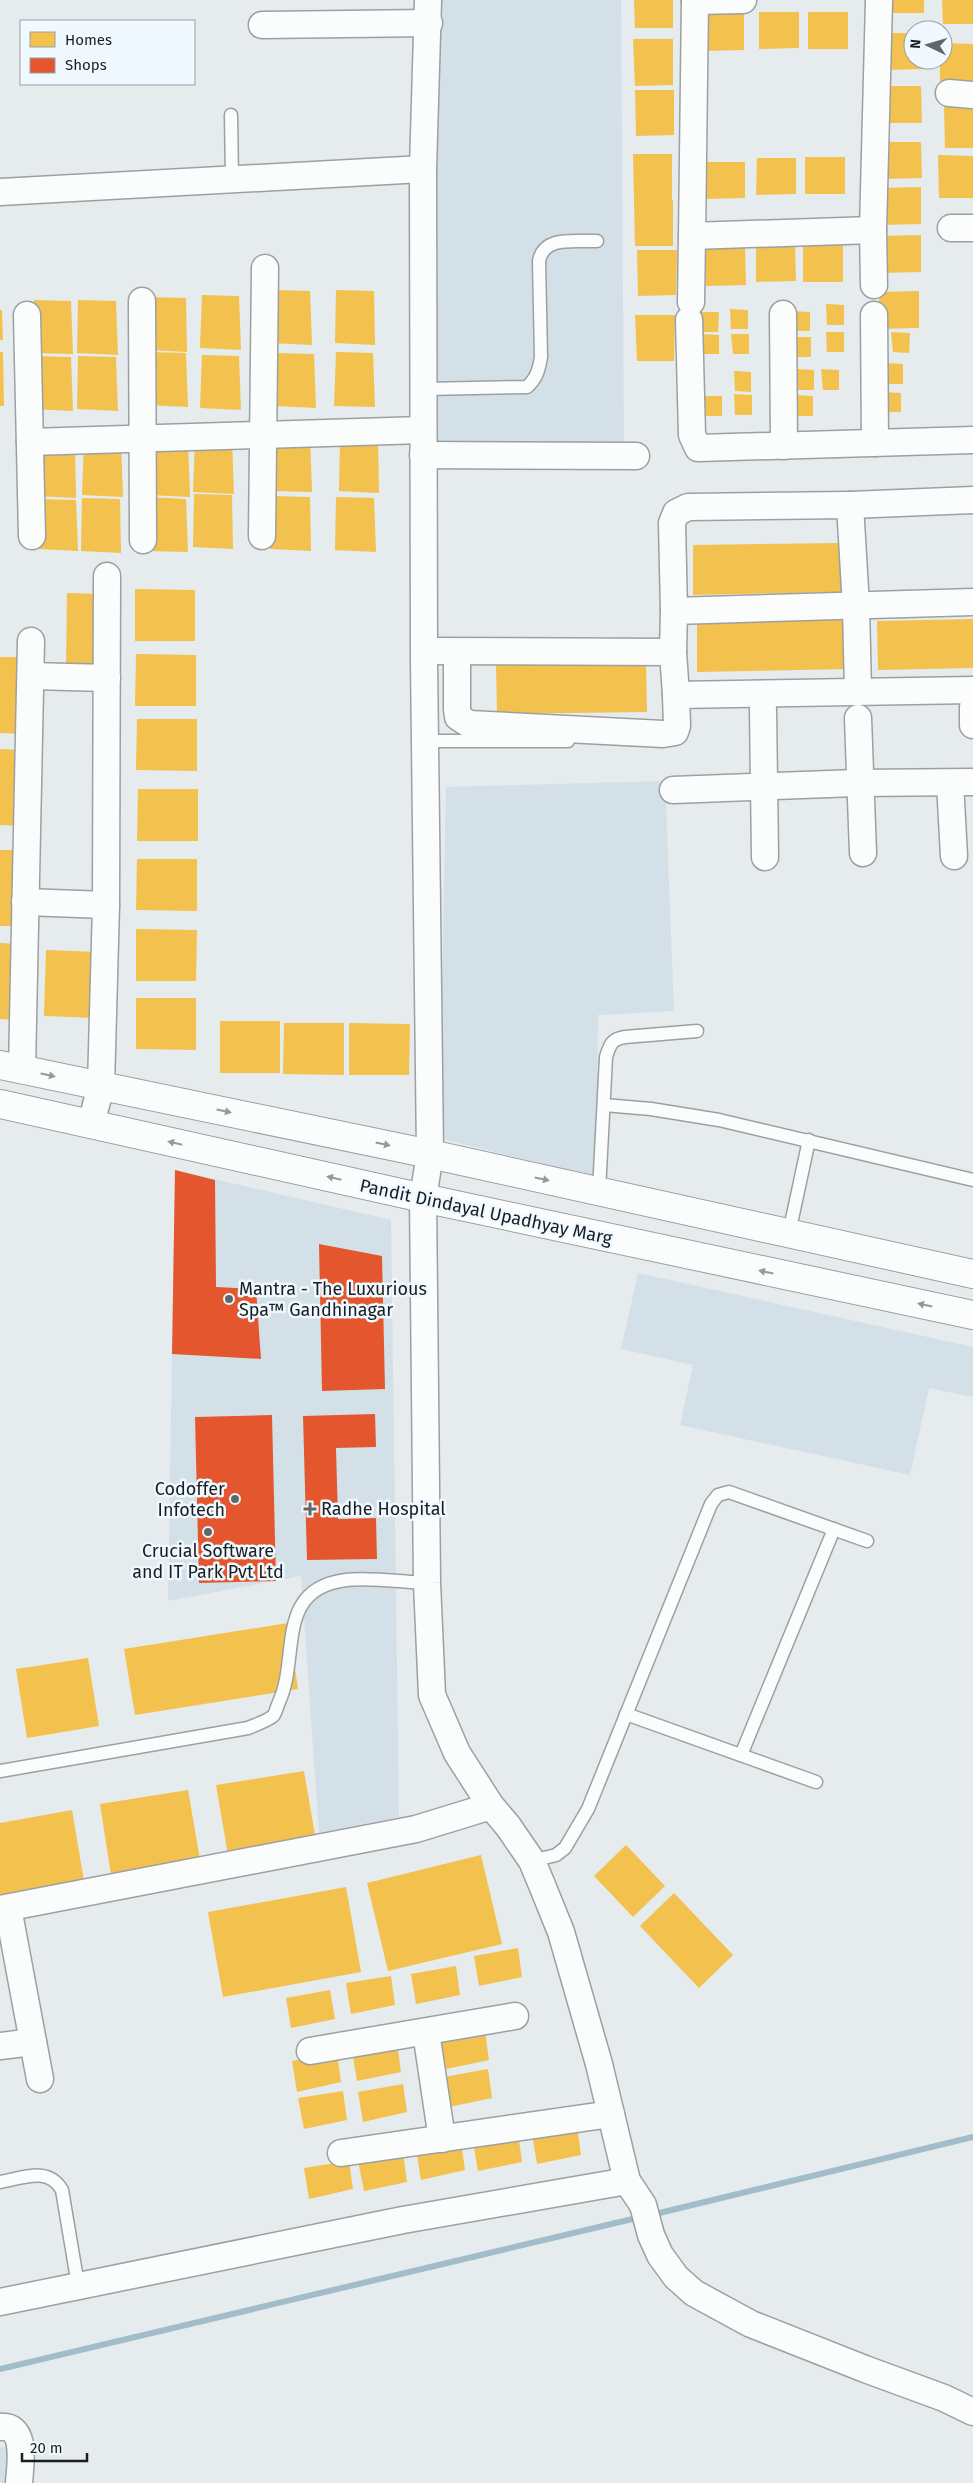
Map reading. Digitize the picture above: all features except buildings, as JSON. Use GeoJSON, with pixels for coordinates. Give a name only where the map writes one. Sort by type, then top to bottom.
{"type":"FeatureCollection","features":[{"type":"Feature","properties":{"kind":"street"},"geometry":{"type":"LineString","coordinates":[[743,0],[695,1],[690,311],[692,435],[694,443],[698,448],[706,449],[973,440]]}},
{"type":"Feature","properties":{"kind":"street"},"geometry":{"type":"LineString","coordinates":[[874,285],[873,230],[879,0]]}},
{"type":"Feature","properties":{"kind":"street"},"geometry":{"type":"LineString","coordinates":[[262,25],[428,12],[423,169],[423,443],[430,1154],[423,1198],[427,1583],[432,1695],[457,1753],[491,1806],[508,1826],[532,1861],[561,1932],[599,2064],[627,2181],[643,2205],[651,2235],[660,2255],[676,2277],[694,2293],[751,2324],[856,2366],[944,2398],[973,2412]]}},
{"type":"Feature","properties":{"kind":"street"},"geometry":{"type":"LineString","coordinates":[[0,192],[423,169]]}},
{"type":"Feature","properties":{"kind":"street"},"geometry":{"type":"LineString","coordinates":[[692,236],[873,230]]}},
{"type":"Feature","properties":{"kind":"street"},"geometry":{"type":"LineString","coordinates":[[262,536],[265,268]]}},
{"type":"Feature","properties":{"kind":"street"},"geometry":{"type":"LineString","coordinates":[[142,301],[143,540]]}},
{"type":"Feature","properties":{"kind":"street"},"geometry":{"type":"LineString","coordinates":[[783,314],[784,446]]}},
{"type":"Feature","properties":{"kind":"street"},"geometry":{"type":"LineString","coordinates":[[27,315],[32,536]]}},
{"type":"Feature","properties":{"kind":"street"},"geometry":{"type":"LineString","coordinates":[[874,315],[875,443]]}},
{"type":"Feature","properties":{"kind":"street"},"geometry":{"type":"LineString","coordinates":[[30,442],[262,435],[636,456]]}},
{"type":"Feature","properties":{"kind":"street"},"geometry":{"type":"LineString","coordinates":[[457,652],[456,709],[458,717],[469,724],[663,734],[675,732],[677,726],[673,652],[672,523],[676,512],[688,507],[973,500]]}},
{"type":"Feature","properties":{"kind":"street"},"geometry":{"type":"LineString","coordinates":[[850,504],[856,606],[858,692]]}},
{"type":"Feature","properties":{"kind":"street"},"geometry":{"type":"LineString","coordinates":[[91,1124],[102,1086],[106,905],[107,576]]}},
{"type":"Feature","properties":{"kind":"street"},"geometry":{"type":"LineString","coordinates":[[674,611],[973,602]]}},
{"type":"Feature","properties":{"kind":"street"},"geometry":{"type":"LineString","coordinates":[[31,641],[25,902],[11,1067],[430,1154],[789,1233],[972,1269]]}},
{"type":"Feature","properties":{"kind":"street"},"geometry":{"type":"LineString","coordinates":[[424,651],[673,652]]}},
{"type":"Feature","properties":{"kind":"street"},"geometry":{"type":"LineString","coordinates":[[31,676],[106,678]]}},
{"type":"Feature","properties":{"kind":"street"},"geometry":{"type":"LineString","coordinates":[[676,695],[973,690]]}},
{"type":"Feature","properties":{"kind":"street"},"geometry":{"type":"LineString","coordinates":[[972,707],[973,725]]}},
{"type":"Feature","properties":{"kind":"street"},"geometry":{"type":"LineString","coordinates":[[763,709],[765,858]]}},
{"type":"Feature","properties":{"kind":"street"},"geometry":{"type":"LineString","coordinates":[[858,718],[863,853]]}},
{"type":"Feature","properties":{"kind":"street"},"geometry":{"type":"LineString","coordinates":[[673,790],[962,782],[954,856]]}},
{"type":"Feature","properties":{"kind":"street"},"geometry":{"type":"LineString","coordinates":[[25,902],[106,905]]}},
{"type":"Feature","properties":{"kind":"street","name":"Pandit Dindayal Upadhyay Marg"},"geometry":{"type":"LineString","coordinates":[[0,1104],[423,1198],[973,1315]]}},
{"type":"Feature","properties":{"kind":"street"},"geometry":{"type":"LineString","coordinates":[[40,2079],[34,2042],[4,1909],[416,1830],[491,1806]]}},
{"type":"Feature","properties":{"kind":"street"},"geometry":{"type":"LineString","coordinates":[[310,2051],[516,2016]]}},
{"type":"Feature","properties":{"kind":"street"},"geometry":{"type":"LineString","coordinates":[[426,2032],[442,2139]]}},
{"type":"Feature","properties":{"kind":"street"},"geometry":{"type":"LineString","coordinates":[[0,2046],[34,2042]]}},
{"type":"Feature","properties":{"kind":"street"},"geometry":{"type":"LineString","coordinates":[[341,2153],[611,2114]]}},
{"type":"Feature","properties":{"kind":"street"},"geometry":{"type":"LineString","coordinates":[[0,2302],[403,2220],[627,2181]]}},
{"type":"Feature","properties":{"kind":"street"},"geometry":{"type":"LineString","coordinates":[[0,2427],[5,2426],[15,2431],[21,2441],[19,2483]]}},
{"type":"Feature","properties":{"kind":"lane"},"geometry":{"type":"LineString","coordinates":[[232,115],[232,180]]}},
{"type":"Feature","properties":{"kind":"lane"},"geometry":{"type":"LineString","coordinates":[[424,388],[527,387],[534,381],[539,371],[541,357],[540,252],[550,244],[597,241]]}},
{"type":"Feature","properties":{"kind":"lane"},"geometry":{"type":"LineString","coordinates":[[425,741],[629,741]]}},
{"type":"Feature","properties":{"kind":"lane"},"geometry":{"type":"LineString","coordinates":[[598,1191],[606,1057],[610,1045],[616,1039],[697,1031]]}},
{"type":"Feature","properties":{"kind":"lane"},"geometry":{"type":"LineString","coordinates":[[604,1104],[660,1110],[809,1140],[973,1180]]}},
{"type":"Feature","properties":{"kind":"lane"},"geometry":{"type":"LineString","coordinates":[[789,1233],[809,1140]]}},
{"type":"Feature","properties":{"kind":"lane"},"geometry":{"type":"LineString","coordinates":[[532,1861],[556,1855],[565,1848],[588,1810],[710,1504],[718,1495],[730,1492],[867,1541]]}},
{"type":"Feature","properties":{"kind":"lane"},"geometry":{"type":"LineString","coordinates":[[741,1755],[834,1530]]}},
{"type":"Feature","properties":{"kind":"lane"},"geometry":{"type":"LineString","coordinates":[[0,1771],[248,1728],[273,1716],[285,1690],[290,1637],[297,1612],[307,1596],[323,1587],[346,1580],[427,1583]]}},
{"type":"Feature","properties":{"kind":"lane"},"geometry":{"type":"LineString","coordinates":[[626,1714],[816,1782]]}},
{"type":"Feature","properties":{"kind":"lane"},"geometry":{"type":"LineString","coordinates":[[0,2182],[42,2175],[50,2176],[57,2181],[62,2190],[78,2286]]}},
{"type":"Feature","properties":{"kind":"shaded area"},"geometry":{"type":"Polygon","coordinates":[[[437,0],[621,0],[624,446],[437,441],[437,0]]]}},
{"type":"Feature","properties":{"kind":"shaded area"},"geometry":{"type":"Polygon","coordinates":[[[665,781],[674,1011],[598,1015],[596,1177],[439,1138],[446,787],[665,781]]]}},
{"type":"Feature","properties":{"kind":"shaded area"},"geometry":{"type":"Polygon","coordinates":[[[175,1170],[391,1220],[399,1817],[319,1833],[301,1576],[168,1601],[175,1170]]]}},
{"type":"Feature","properties":{"kind":"shaded area"},"geometry":{"type":"Polygon","coordinates":[[[638,1273],[973,1347],[973,1397],[929,1388],[910,1475],[680,1425],[693,1365],[621,1349],[638,1273]]]}},
{"type":"Feature","properties":{"kind":"shaded area"},"geometry":{"type":"Polygon","coordinates":[[[7,2446],[5,2483],[0,2483],[0,2448],[7,2446]]]}},
{"type":"Feature","properties":{"kind":"waterway"},"geometry":{"type":"LineString","coordinates":[[651,2215],[973,2137]]}},
{"type":"Feature","properties":{"kind":"waterway"},"geometry":{"type":"LineString","coordinates":[[0,2369],[641,2217]]}},
{"type":"Feature","properties":{"kind":"place","name":"Mantra - The Luxurious Spa™ Gandhinagar"},"geometry":{"type":"Point","coordinates":[229,1299]}},
{"type":"Feature","properties":{"kind":"place","name":"Codoffer Infotech"},"geometry":{"type":"Point","coordinates":[235,1499]}},
{"type":"Feature","properties":{"kind":"place","name":"Radhe Hospital"},"geometry":{"type":"Point","coordinates":[310,1509]}},
{"type":"Feature","properties":{"kind":"place","name":"Crucial Software and IT Park Pvt Ltd"},"geometry":{"type":"Point","coordinates":[208,1532]}}]}
